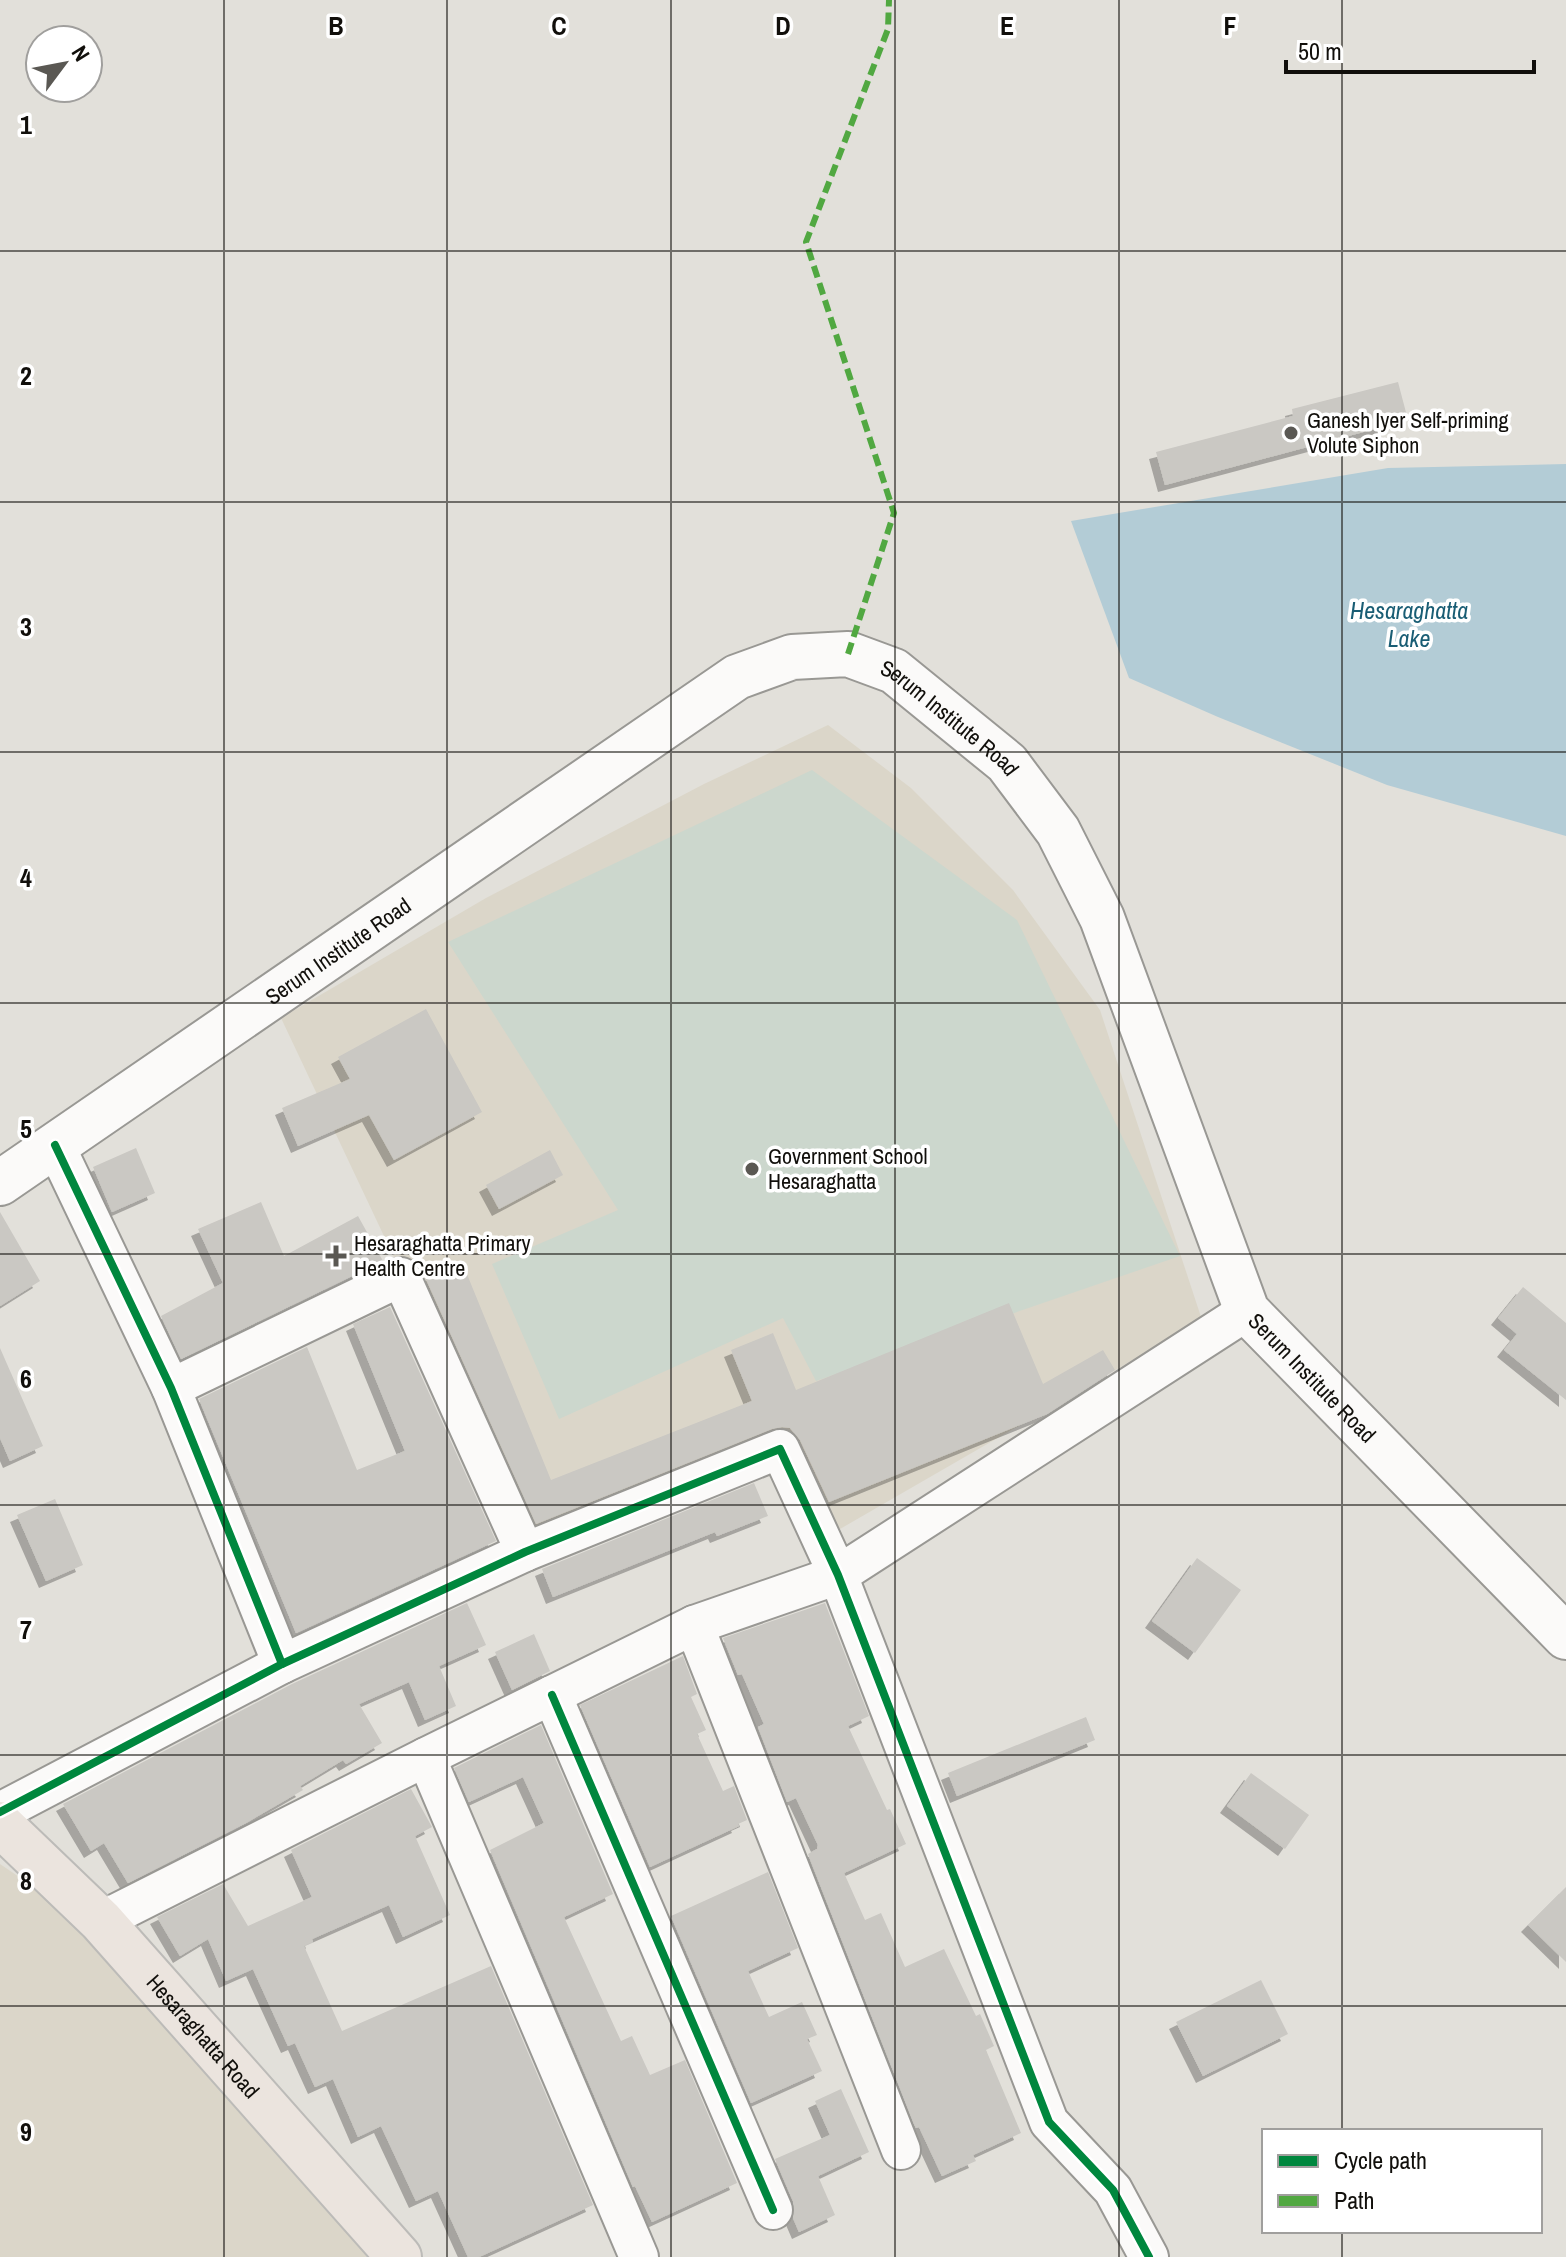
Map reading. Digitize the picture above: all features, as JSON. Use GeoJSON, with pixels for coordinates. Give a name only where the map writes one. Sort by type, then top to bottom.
{"type":"FeatureCollection","features":[{"type":"Feature","properties":{"kind":"main road","name":"Serum Institute Road"},"geometry":{"type":"LineString","coordinates":[[0,1183],[737,677],[792,657],[848,654],[894,671],[997,754],[1058,831],[1102,918],[1247,1311],[1566,1637]]}},
{"type":"Feature","properties":{"kind":"main road","name":"Hesaraghatta Road"},"geometry":{"type":"LineString","coordinates":[[0,1824],[101,1921],[399,2257]]}},
{"type":"Feature","properties":{"kind":"street"},"geometry":{"type":"LineString","coordinates":[[55,1145],[171,1388],[282,1664]]}},
{"type":"Feature","properties":{"kind":"street"},"geometry":{"type":"LineString","coordinates":[[171,1388],[401,1277],[525,1552]]}},
{"type":"Feature","properties":{"kind":"street"},"geometry":{"type":"LineString","coordinates":[[101,1921],[694,1625],[838,1575],[1247,1311]]}},
{"type":"Feature","properties":{"kind":"street"},"geometry":{"type":"LineString","coordinates":[[0,1812],[282,1664],[525,1552],[780,1449],[838,1575],[1049,2122],[1113,2190],[1149,2257]]}},
{"type":"Feature","properties":{"kind":"street"},"geometry":{"type":"LineString","coordinates":[[694,1625],[901,2150]]}},
{"type":"Feature","properties":{"kind":"street"},"geometry":{"type":"LineString","coordinates":[[552,1695],[773,2210]]}},
{"type":"Feature","properties":{"kind":"street"},"geometry":{"type":"LineString","coordinates":[[426,1757],[639,2257]]}},
{"type":"Feature","properties":{"kind":"shaded area","name":"Government School Hesaraghatta"},"geometry":{"type":"Polygon","coordinates":[[[828,725],[911,788],[1013,890],[1100,1010],[1202,1320],[840,1529],[781,1440],[529,1543],[281,1018],[486,898],[704,784],[828,725]]]}},
{"type":"Feature","properties":{"kind":"shaded area","name":"Government School Hesaraghatta"},"geometry":{"type":"Polygon","coordinates":[[[812,770],[1017,920],[1180,1256],[816,1381],[783,1318],[559,1419],[492,1264],[618,1210],[448,942],[812,770]]]}},
{"type":"Feature","properties":{"kind":"shaded area"},"geometry":{"type":"Polygon","coordinates":[[[0,1864],[50,1898],[370,2257],[0,2257],[0,1864]]]}},
{"type":"Feature","properties":{"kind":"water","name":"Hesaraghatta Lake"},"geometry":{"type":"Polygon","coordinates":[[[1566,464],[1566,836],[1387,785],[1129,678],[1071,521],[1388,468],[1566,464]]]}},
{"type":"Feature","properties":{"kind":"building","name":"Ganesh Iyer Self-priming Volute Siphon"},"geometry":{"type":"Polygon","coordinates":[[[1398,382],[1408,420],[1165,485],[1156,452],[1293,416],[1292,409],[1398,382]]]}},
{"type":"Feature","properties":{"kind":"building"},"geometry":{"type":"Polygon","coordinates":[[[426,1009],[482,1112],[394,1160],[369,1115],[298,1146],[282,1108],[350,1079],[338,1057],[426,1009]]]}},
{"type":"Feature","properties":{"kind":"building"},"geometry":{"type":"Polygon","coordinates":[[[136,1148],[155,1193],[112,1212],[93,1167],[136,1148]]]}},
{"type":"Feature","properties":{"kind":"building"},"geometry":{"type":"Polygon","coordinates":[[[550,1150],[563,1175],[499,1209],[486,1185],[550,1150]]]}},
{"type":"Feature","properties":{"kind":"building"},"geometry":{"type":"Polygon","coordinates":[[[261,1202],[284,1256],[358,1216],[383,1261],[181,1359],[161,1316],[223,1283],[198,1229],[261,1202]]]}},
{"type":"Feature","properties":{"kind":"building"},"geometry":{"type":"Polygon","coordinates":[[[0,1212],[40,1281],[0,1306],[0,1212]]]}},
{"type":"Feature","properties":{"kind":"building"},"geometry":{"type":"Polygon","coordinates":[[[462,1262],[551,1480],[752,1401],[731,1350],[773,1333],[796,1390],[1009,1303],[1043,1384],[1103,1350],[1115,1370],[1047,1414],[829,1502],[800,1440],[790,1428],[782,1427],[536,1524],[425,1277],[462,1262]]]}},
{"type":"Feature","properties":{"kind":"building"},"geometry":{"type":"Polygon","coordinates":[[[1523,1287],[1566,1323],[1566,1400],[1504,1350],[1517,1334],[1498,1318],[1523,1287]]]}},
{"type":"Feature","properties":{"kind":"building"},"geometry":{"type":"Polygon","coordinates":[[[390,1307],[496,1541],[296,1633],[199,1399],[307,1347],[357,1470],[405,1451],[353,1324],[390,1307]]]}},
{"type":"Feature","properties":{"kind":"building"},"geometry":{"type":"Polygon","coordinates":[[[0,1348],[43,1446],[10,1461],[0,1438],[0,1348]]]}},
{"type":"Feature","properties":{"kind":"building"},"geometry":{"type":"Polygon","coordinates":[[[754,1483],[768,1516],[717,1536],[715,1532],[553,1597],[542,1569],[754,1483]]]}},
{"type":"Feature","properties":{"kind":"building"},"geometry":{"type":"Polygon","coordinates":[[[55,1499],[83,1565],[46,1581],[17,1515],[55,1499]]]}},
{"type":"Feature","properties":{"kind":"building"},"geometry":{"type":"Polygon","coordinates":[[[1197,1558],[1241,1590],[1195,1653],[1152,1621],[1197,1558]]]}},
{"type":"Feature","properties":{"kind":"building"},"geometry":{"type":"Polygon","coordinates":[[[467,1603],[486,1645],[439,1666],[456,1706],[425,1720],[409,1682],[359,1704],[382,1743],[346,1764],[343,1760],[300,1786],[303,1790],[246,1823],[128,1883],[104,1843],[91,1851],[63,1804],[292,1684],[467,1603]]]}},
{"type":"Feature","properties":{"kind":"building"},"geometry":{"type":"Polygon","coordinates":[[[825,1603],[869,1716],[848,1726],[906,1844],[844,1873],[865,1920],[881,1913],[905,1967],[944,1949],[994,2046],[986,2050],[1021,2133],[973,2155],[976,2161],[942,2176],[919,2127],[916,2128],[914,2124],[808,1854],[818,1845],[796,1798],[787,1802],[758,1727],[764,1724],[723,1638],[825,1603]]]}},
{"type":"Feature","properties":{"kind":"building"},"geometry":{"type":"Polygon","coordinates":[[[534,1634],[550,1671],[512,1690],[495,1652],[534,1634]]]}},
{"type":"Feature","properties":{"kind":"building"},"geometry":{"type":"Polygon","coordinates":[[[683,1656],[697,1694],[691,1697],[706,1730],[697,1734],[723,1791],[734,1786],[747,1820],[650,1867],[580,1705],[683,1656]]]}},
{"type":"Feature","properties":{"kind":"building"},"geometry":{"type":"Polygon","coordinates":[[[1086,1717],[1095,1740],[957,1796],[948,1773],[1086,1717]]]}},
{"type":"Feature","properties":{"kind":"building"},"geometry":{"type":"Polygon","coordinates":[[[541,1725],[613,1894],[564,1917],[621,2041],[632,2036],[650,2075],[685,2060],[737,2183],[652,2222],[633,2187],[490,1850],[544,1823],[523,1777],[469,1802],[454,1768],[541,1725]]]}},
{"type":"Feature","properties":{"kind":"building"},"geometry":{"type":"Polygon","coordinates":[[[1251,1773],[1309,1815],[1285,1849],[1227,1806],[1251,1773]]]}},
{"type":"Feature","properties":{"kind":"building"},"geometry":{"type":"Polygon","coordinates":[[[411,1789],[432,1827],[415,1836],[450,1915],[403,1937],[389,1905],[312,1939],[313,1942],[304,1946],[342,2031],[491,1966],[593,2205],[479,2257],[468,2257],[438,2191],[416,2201],[381,2126],[358,2137],[333,2079],[315,2087],[295,2043],[288,2046],[253,1969],[226,1981],[208,1939],[180,1956],[157,1917],[223,1884],[248,1926],[312,1897],[291,1850],[411,1789]]]}},
{"type":"Feature","properties":{"kind":"building"},"geometry":{"type":"Polygon","coordinates":[[[768,1872],[798,1948],[748,1971],[769,2017],[802,2002],[817,2035],[807,2039],[822,2071],[751,2103],[671,1916],[768,1872]]]}},
{"type":"Feature","properties":{"kind":"building"},"geometry":{"type":"Polygon","coordinates":[[[1566,1887],[1566,1962],[1528,1925],[1566,1887]]]}},
{"type":"Feature","properties":{"kind":"building"},"geometry":{"type":"Polygon","coordinates":[[[1261,1980],[1288,2034],[1203,2076],[1176,2022],[1261,1980]]]}},
{"type":"Feature","properties":{"kind":"building"},"geometry":{"type":"Polygon","coordinates":[[[841,2089],[869,2152],[818,2176],[835,2215],[799,2232],[793,2218],[793,2201],[775,2159],[830,2135],[815,2101],[841,2089]]]}},
{"type":"Feature","properties":{"kind":"marked path"},"geometry":{"type":"LineString","coordinates":[[848,654],[894,513],[806,242],[888,29],[889,0]]}},
{"type":"Feature","properties":{"kind":"cycle path"},"geometry":{"type":"LineString","coordinates":[[55,1145],[171,1388],[282,1664]]}},
{"type":"Feature","properties":{"kind":"cycle path"},"geometry":{"type":"LineString","coordinates":[[0,1812],[282,1664],[525,1552],[780,1449],[838,1575],[1049,2122],[1113,2190],[1149,2257]]}},
{"type":"Feature","properties":{"kind":"cycle path"},"geometry":{"type":"LineString","coordinates":[[552,1695],[773,2210]]}},
{"type":"Feature","properties":{"kind":"place","name":"Ganesh Iyer Self-priming Volute Siphon"},"geometry":{"type":"Point","coordinates":[1291,433]}},
{"type":"Feature","properties":{"kind":"place","name":"Government School Hesaraghatta"},"geometry":{"type":"Point","coordinates":[752,1169]}},
{"type":"Feature","properties":{"kind":"place","name":"Hesaraghatta Primary Health Centre"},"geometry":{"type":"Point","coordinates":[336,1256]}}]}
